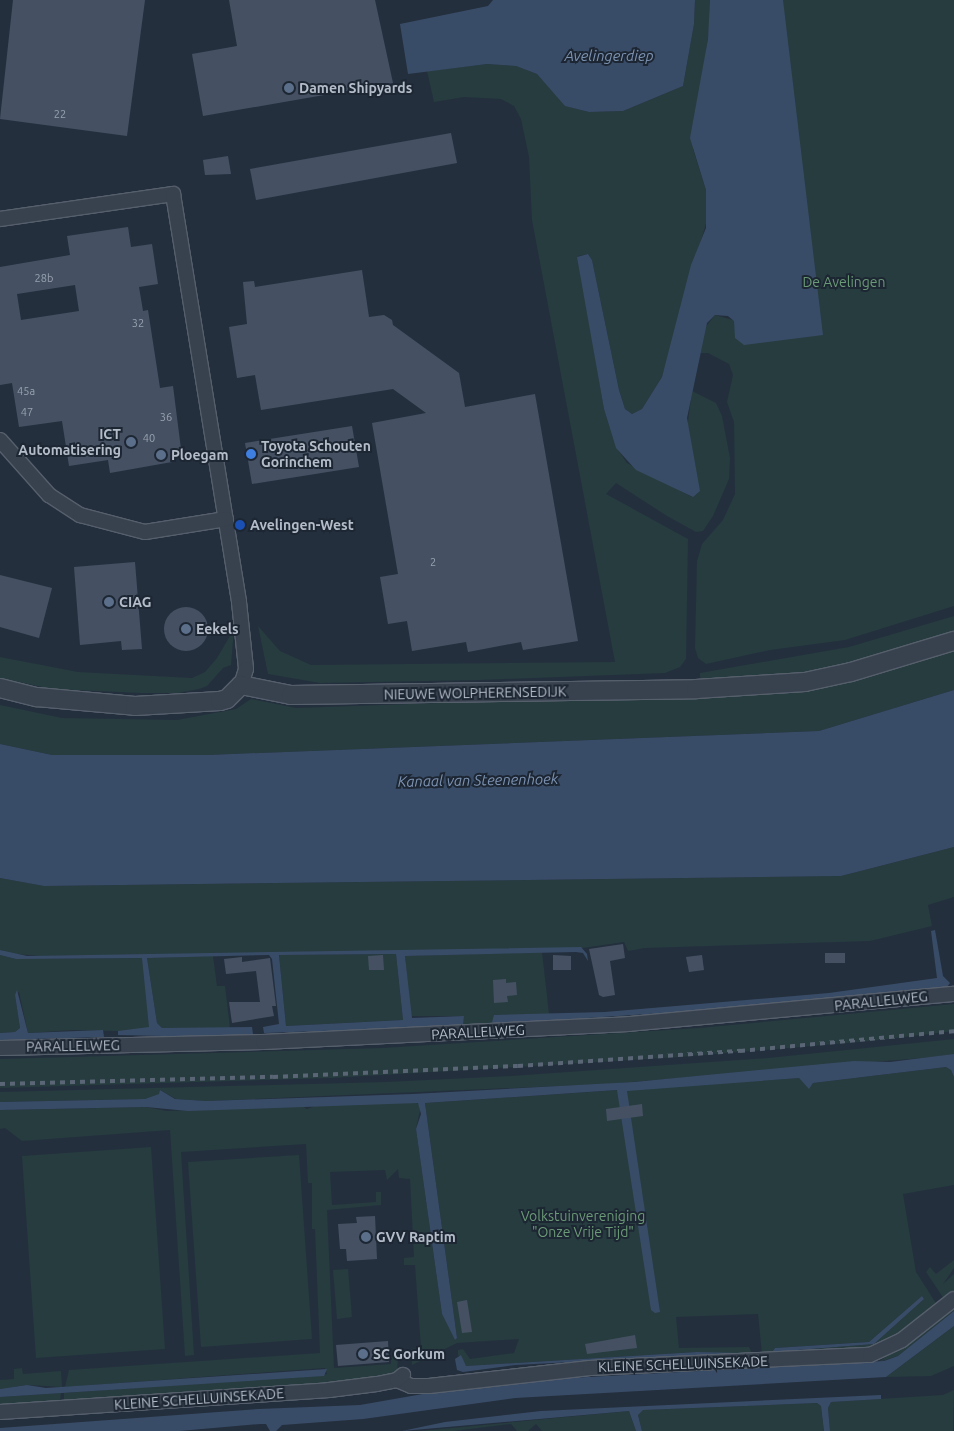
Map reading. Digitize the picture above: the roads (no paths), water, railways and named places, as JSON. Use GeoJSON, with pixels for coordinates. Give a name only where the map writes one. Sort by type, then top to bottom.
{"type":"FeatureCollection","features":[{"type":"Feature","properties":{"kind":"street"},"geometry":{"type":"LineString","coordinates":[[0,220],[172,194],[226,519],[243,677],[232,695],[220,701],[135,706],[38,697],[0,688]]}},
{"type":"Feature","properties":{"kind":"street"},"geometry":{"type":"LineString","coordinates":[[0,440],[49,495],[80,515],[145,532],[226,519]]}},
{"type":"Feature","properties":{"kind":"street","name":"NIEUWE WOLPHERENSEDIJK"},"geometry":{"type":"LineString","coordinates":[[243,677],[291,695],[734,687],[805,682],[852,672],[954,641]]}},
{"type":"Feature","properties":{"kind":"street","name":"PARALLELWEG"},"geometry":{"type":"LineString","coordinates":[[0,1048],[263,1042],[629,1024],[954,994]]}},
{"type":"Feature","properties":{"kind":"street","name":"KLEINE SCHELLUINSEKADE"},"geometry":{"type":"LineString","coordinates":[[0,1412],[329,1390],[401,1377],[411,1386],[429,1386],[581,1369],[870,1356],[902,1340],[954,1299]]}},
{"type":"Feature","properties":{"kind":"water","name":"Avelingerdiep"},"geometry":{"type":"Polygon","coordinates":[[[493,0],[695,0],[694,24],[683,86],[623,111],[589,112],[565,106],[537,74],[516,66],[487,64],[408,74],[400,24],[488,6],[493,0]]]}},
{"type":"Feature","properties":{"kind":"water"},"geometry":{"type":"Polygon","coordinates":[[[710,0],[783,0],[823,335],[744,345],[735,338],[734,321],[728,316],[715,315],[707,323],[687,418],[700,491],[693,497],[636,470],[616,448],[604,409],[577,257],[588,254],[592,260],[619,390],[625,409],[632,414],[642,409],[662,377],[691,265],[706,228],[706,190],[690,138],[708,39],[710,0]]]}},
{"type":"Feature","properties":{"kind":"water","name":"Kanaal van Steenenhoek"},"geometry":{"type":"Polygon","coordinates":[[[954,690],[954,847],[841,876],[44,886],[0,878],[0,744],[52,755],[208,755],[819,731],[954,690]]]}},
{"type":"Feature","properties":{"kind":"water"},"geometry":{"type":"Polygon","coordinates":[[[935,930],[943,976],[950,983],[947,987],[710,1010],[495,1024],[492,1022],[494,1015],[605,1012],[829,993],[937,978],[931,931],[935,930]]]}},
{"type":"Feature","properties":{"kind":"water"},"geometry":{"type":"Polygon","coordinates":[[[581,947],[587,954],[588,961],[583,953],[576,952],[405,956],[412,1018],[464,1016],[463,1026],[264,1033],[263,1027],[279,1024],[272,959],[269,955],[147,958],[157,1023],[162,1028],[252,1027],[253,1034],[208,1037],[118,1035],[118,1031],[149,1027],[142,958],[16,959],[0,955],[0,950],[27,956],[581,947]],[[396,954],[279,955],[286,1026],[403,1020],[396,954]]]}},
{"type":"Feature","properties":{"kind":"water"},"geometry":{"type":"Polygon","coordinates":[[[17,990],[28,1033],[103,1030],[104,1037],[0,1040],[0,1033],[15,1032],[20,1028],[15,995],[17,990]]]}},
{"type":"Feature","properties":{"kind":"water"},"geometry":{"type":"Polygon","coordinates":[[[954,1054],[954,1077],[951,1070],[946,1067],[813,1083],[809,1089],[799,1078],[627,1091],[660,1312],[655,1313],[651,1310],[617,1090],[425,1103],[457,1338],[455,1340],[442,1314],[416,1129],[421,1114],[418,1103],[188,1111],[146,1107],[0,1110],[0,1102],[145,1099],[159,1094],[160,1090],[175,1099],[206,1101],[413,1094],[634,1082],[854,1061],[890,1062],[954,1054]]]}},
{"type":"Feature","properties":{"kind":"water"},"geometry":{"type":"Polygon","coordinates":[[[922,1296],[924,1299],[874,1344],[772,1352],[775,1348],[869,1342],[922,1296]]]}},
{"type":"Feature","properties":{"kind":"water"},"geometry":{"type":"Polygon","coordinates":[[[954,1311],[954,1326],[886,1377],[515,1398],[363,1419],[282,1425],[276,1431],[270,1431],[266,1424],[260,1424],[179,1431],[0,1431],[0,1428],[259,1409],[360,1405],[457,1388],[533,1380],[884,1361],[898,1356],[954,1311]]]}},
{"type":"Feature","properties":{"kind":"water"},"geometry":{"type":"Polygon","coordinates":[[[697,1352],[744,1353],[515,1365],[463,1372],[457,1370],[455,1359],[461,1355],[466,1366],[697,1352]]]}},
{"type":"Feature","properties":{"kind":"water"},"geometry":{"type":"Polygon","coordinates":[[[327,1369],[324,1376],[0,1397],[0,1389],[27,1385],[46,1388],[327,1369]]]}},
{"type":"Feature","properties":{"kind":"water"},"geometry":{"type":"Polygon","coordinates":[[[881,1395],[881,1399],[831,1402],[828,1408],[830,1431],[824,1431],[821,1406],[817,1403],[643,1410],[638,1415],[642,1431],[636,1431],[629,1411],[402,1431],[445,1422],[541,1411],[881,1395]]]}},
{"type":"Feature","properties":{"kind":"railway"},"geometry":{"type":"LineString","coordinates":[[0,1084],[273,1077],[518,1066],[740,1051],[954,1031]]}},
{"type":"Feature","properties":{"kind":"place","name":"Damen Shipyards"},"geometry":{"type":"Point","coordinates":[289,88]}},
{"type":"Feature","properties":{"kind":"place","name":"ICT Automatisering"},"geometry":{"type":"Point","coordinates":[131,442]}},
{"type":"Feature","properties":{"kind":"place","name":"Toyota Schouten Gorinchem"},"geometry":{"type":"Point","coordinates":[251,454]}},
{"type":"Feature","properties":{"kind":"place","name":"Ploegam"},"geometry":{"type":"Point","coordinates":[161,455]}},
{"type":"Feature","properties":{"kind":"place","name":"Avelingen-West"},"geometry":{"type":"Point","coordinates":[240,525]}},
{"type":"Feature","properties":{"kind":"place","name":"CIAG"},"geometry":{"type":"Point","coordinates":[109,602]}},
{"type":"Feature","properties":{"kind":"place","name":"Eekels"},"geometry":{"type":"Point","coordinates":[186,629]}},
{"type":"Feature","properties":{"kind":"place","name":"GVV Raptim"},"geometry":{"type":"Point","coordinates":[366,1237]}},
{"type":"Feature","properties":{"kind":"place","name":"SC Gorkum"},"geometry":{"type":"Point","coordinates":[363,1354]}},
{"type":"Feature","properties":{"kind":"park label","name":"De Avelingen"},"geometry":{"type":"Point","coordinates":[844,282]}},
{"type":"Feature","properties":{"kind":"park label","name":"Volkstuinvereniging \"Onze Vrije Tijd\""},"geometry":{"type":"Point","coordinates":[583,1224]}}]}
